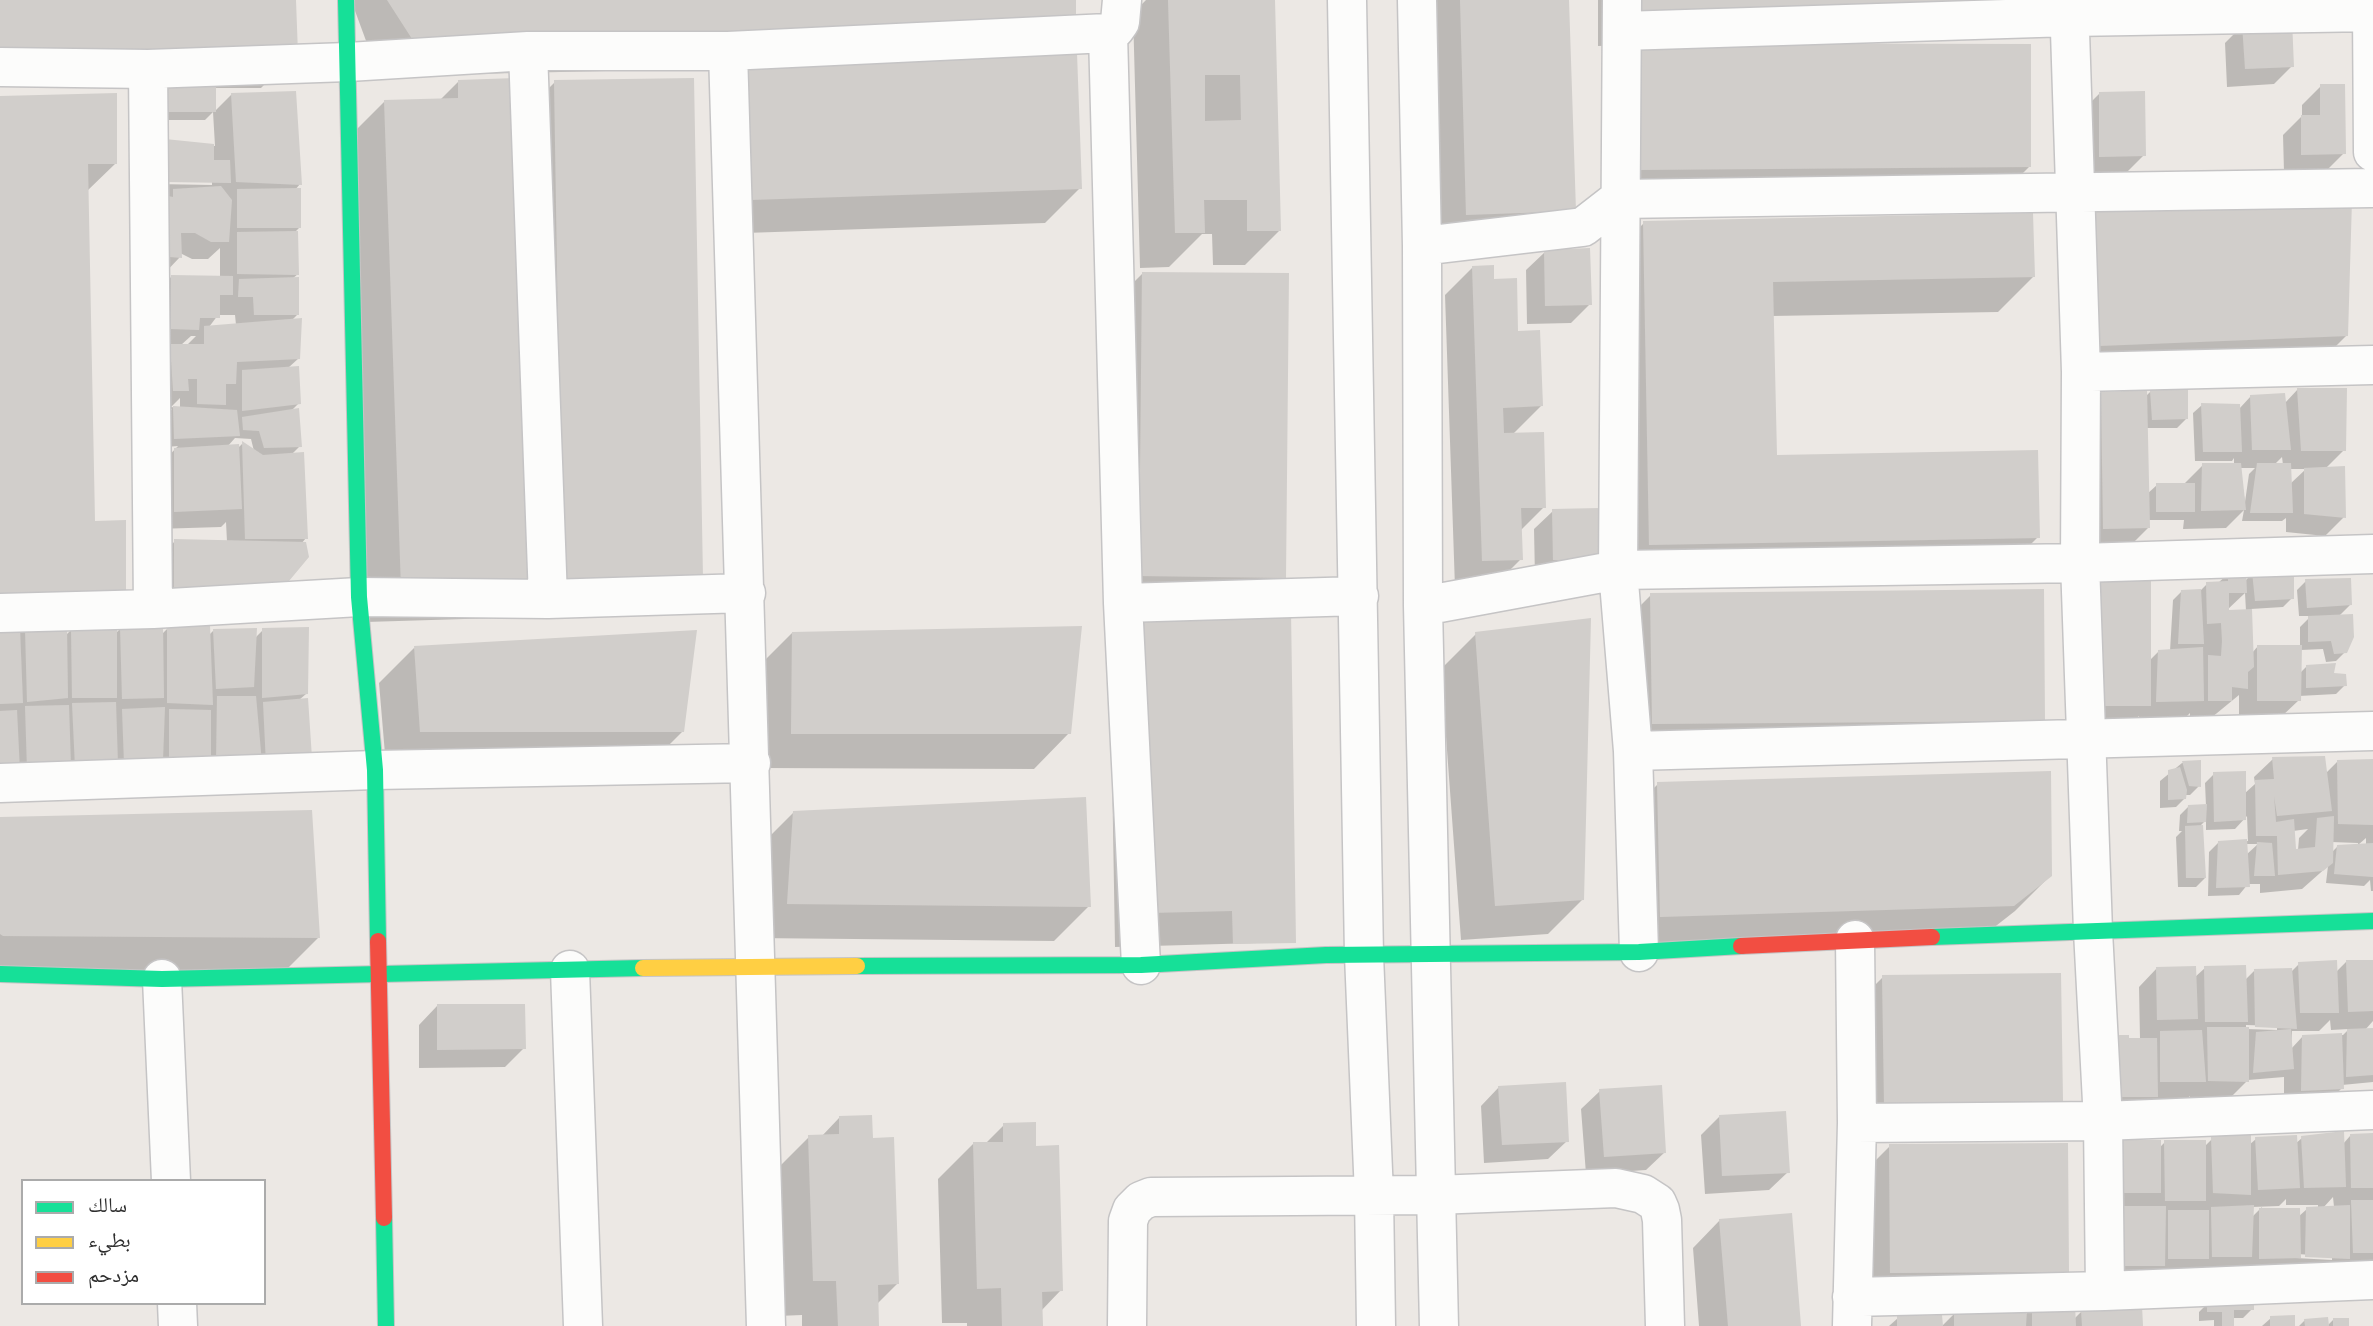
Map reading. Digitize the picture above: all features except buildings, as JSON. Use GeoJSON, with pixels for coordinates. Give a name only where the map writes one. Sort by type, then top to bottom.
{"type":"FeatureCollection","features":[{"type":"Feature","properties":{"kind":"street"},"geometry":{"type":"LineString","coordinates":[[346,0],[359,597],[375,770],[386,1326]]}},
{"type":"Feature","properties":{"kind":"street"},"geometry":{"type":"LineString","coordinates":[[1347,0],[1364,956],[1374,1195],[1376,1326]]}},
{"type":"Feature","properties":{"kind":"street"},"geometry":{"type":"LineString","coordinates":[[1417,0],[1422,246],[1423,606],[1439,1326]]}},
{"type":"Feature","properties":{"kind":"street"},"geometry":{"type":"LineString","coordinates":[[2069,8],[2081,372],[2080,563],[2085,738],[2103,1121],[2105,1291]]}},
{"type":"Feature","properties":{"kind":"street"},"geometry":{"type":"LineString","coordinates":[[1639,952],[1633,751],[1618,570],[1622,15],[2069,8],[2373,12],[2373,152]]}},
{"type":"Feature","properties":{"kind":"street"},"geometry":{"type":"LineString","coordinates":[[0,67],[148,69],[348,62],[528,51],[729,51],[1115,16],[1123,603],[1140,965]]}},
{"type":"Feature","properties":{"kind":"street"},"geometry":{"type":"LineString","coordinates":[[528,51],[548,598]]}},
{"type":"Feature","properties":{"kind":"street"},"geometry":{"type":"LineString","coordinates":[[729,51],[766,1326]]}},
{"type":"Feature","properties":{"kind":"street"},"geometry":{"type":"LineString","coordinates":[[148,69],[153,609]]}},
{"type":"Feature","properties":{"kind":"street"},"geometry":{"type":"LineString","coordinates":[[1422,246],[1583,227],[1619,199],[2373,188]]}},
{"type":"Feature","properties":{"kind":"street"},"geometry":{"type":"LineString","coordinates":[[2081,372],[2373,365]]}},
{"type":"Feature","properties":{"kind":"street"},"geometry":{"type":"LineString","coordinates":[[1423,606],[1618,570],[2080,563],[2373,554]]}},
{"type":"Feature","properties":{"kind":"street"},"geometry":{"type":"LineString","coordinates":[[0,613],[153,609],[359,597],[548,598],[746,593]]}},
{"type":"Feature","properties":{"kind":"street"},"geometry":{"type":"LineString","coordinates":[[1123,603],[1359,596]]}},
{"type":"Feature","properties":{"kind":"street"},"geometry":{"type":"LineString","coordinates":[[1633,751],[2373,731]]}},
{"type":"Feature","properties":{"kind":"street"},"geometry":{"type":"LineString","coordinates":[[0,783],[375,770],[751,763]]}},
{"type":"Feature","properties":{"kind":"street"},"geometry":{"type":"LineString","coordinates":[[0,974],[162,979],[756,966],[1140,965],[1431,954],[1639,952],[1855,940],[2373,921]]}},
{"type":"Feature","properties":{"kind":"street"},"geometry":{"type":"LineString","coordinates":[[1855,940],[1857,1123],[1852,1312],[2105,1291],[2373,1280]]}},
{"type":"Feature","properties":{"kind":"street"},"geometry":{"type":"LineString","coordinates":[[570,970],[583,1326]]}},
{"type":"Feature","properties":{"kind":"street"},"geometry":{"type":"LineString","coordinates":[[162,979],[171,1179]]}},
{"type":"Feature","properties":{"kind":"street"},"geometry":{"type":"LineString","coordinates":[[1857,1123],[2103,1121],[2373,1110]]}},
{"type":"Feature","properties":{"kind":"street"},"geometry":{"type":"LineString","coordinates":[[1127,1326],[1128,1221],[1132,1210],[1141,1201],[1161,1195],[1435,1195],[1616,1188],[1643,1194],[1657,1203],[1662,1220],[1665,1326]]}},
{"type":"Feature","properties":{"kind":"street"},"geometry":{"type":"LineString","coordinates":[[177,1305],[178,1326]]}},
{"type":"Feature","properties":{"kind":"traffic: fast"},"geometry":{"type":"LineString","coordinates":[[346,0],[359,597],[375,770],[378,941]]}},
{"type":"Feature","properties":{"kind":"traffic: fast"},"geometry":{"type":"LineString","coordinates":[[1932,937],[2373,921]]}},
{"type":"Feature","properties":{"kind":"traffic: fast"},"geometry":{"type":"LineString","coordinates":[[857,966],[1141,965],[1326,955],[1639,952],[1741,946]]}},
{"type":"Feature","properties":{"kind":"traffic: fast"},"geometry":{"type":"LineString","coordinates":[[0,974],[162,979],[643,968]]}},
{"type":"Feature","properties":{"kind":"traffic: fast"},"geometry":{"type":"LineString","coordinates":[[384,1218],[386,1326]]}},
{"type":"Feature","properties":{"kind":"traffic: slow"},"geometry":{"type":"LineString","coordinates":[[643,968],[857,966]]}},
{"type":"Feature","properties":{"kind":"traffic: jam"},"geometry":{"type":"LineString","coordinates":[[1741,946],[1932,937]]}},
{"type":"Feature","properties":{"kind":"traffic: jam"},"geometry":{"type":"LineString","coordinates":[[378,941],[384,1218]]}}]}
